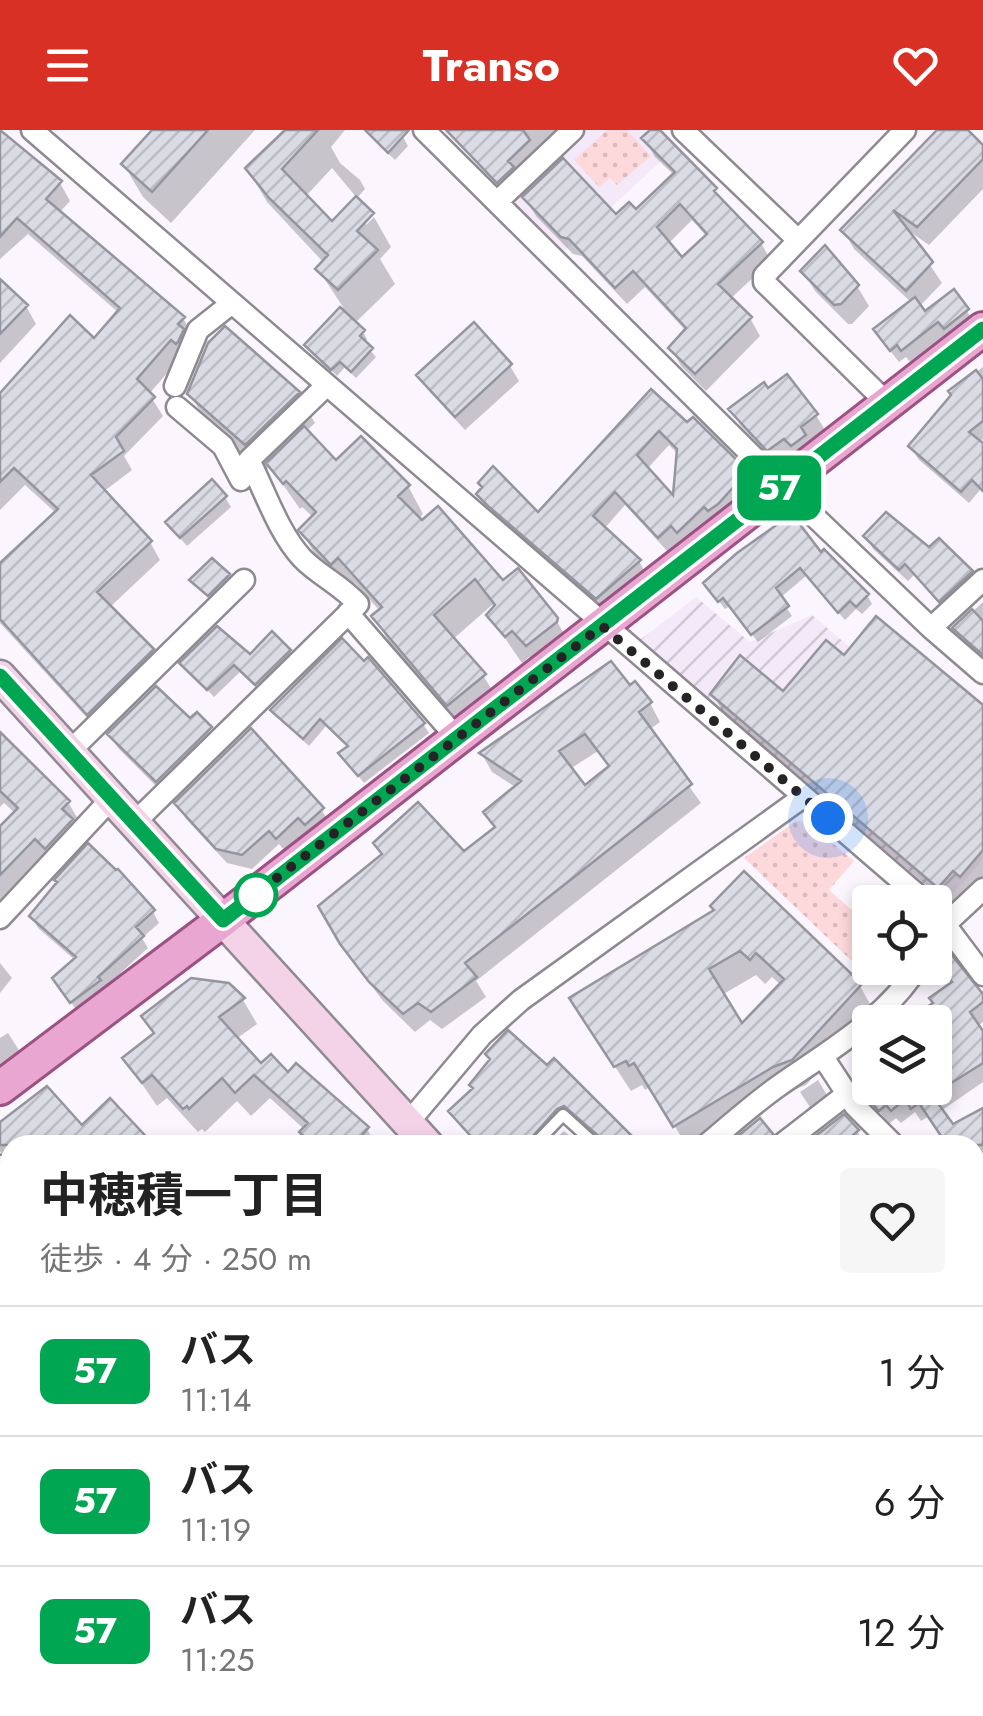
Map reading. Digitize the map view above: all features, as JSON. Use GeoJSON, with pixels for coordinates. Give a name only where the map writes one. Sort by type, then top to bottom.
{"type":"FeatureCollection","features":[{"type":"Feature","properties":{"kind":"main road"},"geometry":{"type":"LineString","coordinates":[[0,1088],[223,920],[983,330]]}},
{"type":"Feature","properties":{"kind":"main road"},"geometry":{"type":"LineString","coordinates":[[0,676],[418,1134]]}},
{"type":"Feature","properties":{"kind":"street"},"geometry":{"type":"LineString","coordinates":[[32,130],[906,885]]}},
{"type":"Feature","properties":{"kind":"street"},"geometry":{"type":"LineString","coordinates":[[424,130],[782,486],[930,628],[983,673]]}},
{"type":"Feature","properties":{"kind":"street"},"geometry":{"type":"LineString","coordinates":[[498,201],[572,130]]}},
{"type":"Feature","properties":{"kind":"street"},"geometry":{"type":"LineString","coordinates":[[683,130],[798,240]]}},
{"type":"Feature","properties":{"kind":"street"},"geometry":{"type":"LineString","coordinates":[[887,404],[764,282],[764,276],[904,130]]}},
{"type":"Feature","properties":{"kind":"street"},"geometry":{"type":"LineString","coordinates":[[134,823],[358,604],[340,584],[304,560],[243,470],[176,396],[198,330],[232,302]]}},
{"type":"Feature","properties":{"kind":"street"},"geometry":{"type":"LineString","coordinates":[[243,470],[327,385]]}},
{"type":"Feature","properties":{"kind":"street"},"geometry":{"type":"LineString","coordinates":[[70,752],[244,580]]}},
{"type":"Feature","properties":{"kind":"street"},"geometry":{"type":"LineString","coordinates":[[930,628],[983,580]]}},
{"type":"Feature","properties":{"kind":"street"},"geometry":{"type":"LineString","coordinates":[[348,613],[457,738]]}},
{"type":"Feature","properties":{"kind":"street"},"geometry":{"type":"LineString","coordinates":[[418,1134],[482,1035],[522,1000],[803,797]]}},
{"type":"Feature","properties":{"kind":"street"},"geometry":{"type":"LineString","coordinates":[[0,918],[112,799]]}},
{"type":"Feature","properties":{"kind":"street"},"geometry":{"type":"LineString","coordinates":[[952,912],[983,889]]}},
{"type":"Feature","properties":{"kind":"street"},"geometry":{"type":"LineString","coordinates":[[952,939],[983,976]]}},
{"type":"Feature","properties":{"kind":"street"},"geometry":{"type":"LineString","coordinates":[[718,1135],[776,1087],[823,1057],[886,1004],[902,985]]}},
{"type":"Feature","properties":{"kind":"street"},"geometry":{"type":"LineString","coordinates":[[823,1057],[847,1094],[885,1135]]}},
{"type":"Feature","properties":{"kind":"street"},"geometry":{"type":"LineString","coordinates":[[794,1135],[847,1094]]}},
{"type":"Feature","properties":{"kind":"lane"},"geometry":{"type":"LineString","coordinates":[[544,1135],[563,1115],[585,1135]]}},
{"type":"Feature","properties":{"kind":"shaded area"},"geometry":{"type":"Polygon","coordinates":[[[583,130],[661,130],[677,146],[562,253],[510,199],[583,130]]]}},
{"type":"Feature","properties":{"kind":"shaded area"},"geometry":{"type":"Polygon","coordinates":[[[607,130],[627,130],[651,156],[617,185],[610,178],[599,187],[574,160],[607,130]]]}},
{"type":"Feature","properties":{"kind":"shaded area"},"geometry":{"type":"Polygon","coordinates":[[[696,597],[750,642],[812,615],[983,761],[983,859],[952,895],[952,885],[924,885],[640,640],[696,597]]]}},
{"type":"Feature","properties":{"kind":"shaded area"},"geometry":{"type":"Polygon","coordinates":[[[796,821],[807,822],[854,861],[829,890],[852,910],[852,961],[744,858],[796,821]]]}},
{"type":"Feature","properties":{"kind":"building"},"geometry":{"type":"Polygon","coordinates":[[[0,130],[62,181],[46,199],[185,317],[178,324],[184,329],[178,342],[171,340],[137,379],[155,397],[116,437],[124,451],[91,475],[152,541],[97,592],[154,649],[87,715],[0,619],[0,563],[58,509],[14,468],[0,482],[0,393],[70,315],[94,338],[120,308],[17,218],[0,237],[0,130]]]}},
{"type":"Feature","properties":{"kind":"building"},"geometry":{"type":"Polygon","coordinates":[[[152,130],[208,130],[152,192],[121,164],[152,130]]]}},
{"type":"Feature","properties":{"kind":"building"},"geometry":{"type":"Polygon","coordinates":[[[285,130],[318,130],[282,169],[332,221],[356,196],[374,213],[357,231],[378,250],[338,290],[315,269],[328,255],[269,198],[245,168],[285,130]]]}},
{"type":"Feature","properties":{"kind":"building"},"geometry":{"type":"Polygon","coordinates":[[[365,130],[409,130],[388,153],[365,130]]]}},
{"type":"Feature","properties":{"kind":"building"},"geometry":{"type":"Polygon","coordinates":[[[446,130],[523,130],[530,140],[508,161],[514,167],[497,183],[446,130]]]}},
{"type":"Feature","properties":{"kind":"building"},"geometry":{"type":"Polygon","coordinates":[[[650,130],[660,130],[763,242],[718,284],[752,317],[695,374],[668,348],[686,328],[633,271],[615,288],[522,197],[563,158],[616,214],[629,202],[636,209],[675,172],[641,138],[650,130]],[[680,204],[657,227],[682,257],[707,234],[680,204]]]}},
{"type":"Feature","properties":{"kind":"building"},"geometry":{"type":"Polygon","coordinates":[[[937,130],[968,130],[983,145],[983,159],[917,227],[893,210],[933,262],[906,291],[840,230],[937,130]]]}},
{"type":"Feature","properties":{"kind":"building"},"geometry":{"type":"Polygon","coordinates":[[[825,245],[859,285],[841,304],[834,305],[800,271],[825,245]]]}},
{"type":"Feature","properties":{"kind":"building"},"geometry":{"type":"Polygon","coordinates":[[[0,279],[28,305],[0,334],[0,279]]]}},
{"type":"Feature","properties":{"kind":"building"},"geometry":{"type":"Polygon","coordinates":[[[954,289],[969,309],[944,329],[938,322],[901,351],[897,345],[890,351],[873,329],[915,297],[925,311],[954,289]]]}},
{"type":"Feature","properties":{"kind":"building"},"geometry":{"type":"Polygon","coordinates":[[[340,307],[365,330],[360,336],[373,348],[351,372],[340,362],[331,370],[304,345],[340,307]]]}},
{"type":"Feature","properties":{"kind":"building"},"geometry":{"type":"Polygon","coordinates":[[[474,322],[512,364],[455,417],[416,375],[474,322]]]}},
{"type":"Feature","properties":{"kind":"building"},"geometry":{"type":"Polygon","coordinates":[[[225,326],[300,392],[245,445],[187,394],[208,343],[225,326]]]}},
{"type":"Feature","properties":{"kind":"building"},"geometry":{"type":"Polygon","coordinates":[[[976,370],[983,379],[983,421],[969,432],[983,443],[983,491],[972,480],[961,492],[908,446],[951,395],[948,391],[976,370]]]}},
{"type":"Feature","properties":{"kind":"building"},"geometry":{"type":"Polygon","coordinates":[[[787,374],[818,414],[801,427],[806,435],[791,446],[784,439],[767,451],[728,409],[764,382],[768,388],[787,374]]]}},
{"type":"Feature","properties":{"kind":"building"},"geometry":{"type":"Polygon","coordinates":[[[651,389],[687,422],[693,417],[748,471],[718,504],[708,511],[704,507],[677,533],[671,526],[658,538],[615,492],[593,516],[641,560],[596,599],[487,505],[476,494],[482,487],[478,483],[493,466],[538,512],[651,389]],[[659,431],[637,455],[673,495],[677,449],[659,431]]]}},
{"type":"Feature","properties":{"kind":"building"},"geometry":{"type":"Polygon","coordinates":[[[304,426],[336,460],[361,436],[410,485],[398,496],[422,520],[438,506],[503,580],[518,568],[558,618],[557,622],[526,646],[512,631],[505,637],[486,615],[495,605],[475,579],[434,615],[486,674],[447,706],[371,616],[382,607],[338,558],[331,565],[298,530],[316,512],[286,481],[283,484],[266,463],[304,426]]]}},
{"type":"Feature","properties":{"kind":"building"},"geometry":{"type":"Polygon","coordinates":[[[212,479],[227,496],[180,538],[165,522],[212,479]]]}},
{"type":"Feature","properties":{"kind":"building"},"geometry":{"type":"Polygon","coordinates":[[[886,512],[929,547],[939,538],[973,571],[939,602],[905,564],[899,570],[863,536],[886,512]]]}},
{"type":"Feature","properties":{"kind":"building"},"geometry":{"type":"Polygon","coordinates":[[[792,514],[821,552],[824,549],[869,594],[856,607],[850,601],[838,613],[800,568],[776,588],[789,606],[751,635],[723,598],[718,602],[703,583],[792,514]]]}},
{"type":"Feature","properties":{"kind":"building"},"geometry":{"type":"Polygon","coordinates":[[[212,558],[230,574],[208,596],[189,580],[212,558]]]}},
{"type":"Feature","properties":{"kind":"building"},"geometry":{"type":"Polygon","coordinates":[[[972,609],[983,621],[983,655],[952,628],[972,609]]]}},
{"type":"Feature","properties":{"kind":"building"},"geometry":{"type":"Polygon","coordinates":[[[876,616],[983,705],[983,850],[960,877],[953,871],[941,885],[934,885],[710,694],[740,655],[783,691],[826,640],[844,655],[876,616]]]}},
{"type":"Feature","properties":{"kind":"building"},"geometry":{"type":"Polygon","coordinates":[[[217,626],[250,654],[272,631],[291,650],[255,685],[234,665],[207,690],[179,663],[217,626]]]}},
{"type":"Feature","properties":{"kind":"building"},"geometry":{"type":"Polygon","coordinates":[[[342,638],[364,661],[368,657],[425,723],[358,776],[338,753],[348,746],[320,719],[303,739],[270,710],[342,638]]]}},
{"type":"Feature","properties":{"kind":"building"},"geometry":{"type":"Polygon","coordinates":[[[611,661],[630,685],[635,681],[652,702],[639,712],[692,784],[465,963],[477,977],[431,1012],[418,1003],[403,1014],[369,982],[318,906],[382,854],[373,843],[418,802],[464,851],[495,827],[483,812],[521,781],[479,753],[611,661]],[[585,734],[559,751],[585,785],[609,766],[585,734]]]}},
{"type":"Feature","properties":{"kind":"building"},"geometry":{"type":"Polygon","coordinates":[[[156,686],[190,718],[197,712],[212,727],[156,782],[107,734],[156,686]]]}},
{"type":"Feature","properties":{"kind":"building"},"geometry":{"type":"Polygon","coordinates":[[[251,728],[324,808],[305,825],[298,818],[276,839],[269,831],[242,855],[216,849],[174,803],[251,728]]]}},
{"type":"Feature","properties":{"kind":"building"},"geometry":{"type":"Polygon","coordinates":[[[0,732],[70,801],[62,809],[73,819],[45,849],[35,839],[0,875],[0,826],[18,808],[0,791],[0,732]]]}},
{"type":"Feature","properties":{"kind":"building"},"geometry":{"type":"Polygon","coordinates":[[[88,843],[155,910],[136,927],[144,936],[98,977],[101,980],[70,1003],[52,978],[76,957],[29,916],[57,882],[54,880],[88,843]]]}},
{"type":"Feature","properties":{"kind":"building"},"geometry":{"type":"Polygon","coordinates":[[[744,871],[852,974],[852,985],[861,985],[792,1060],[773,1067],[673,1127],[634,1063],[629,1066],[626,1061],[614,1067],[569,998],[714,910],[710,906],[744,871]],[[740,951],[709,969],[742,1023],[784,979],[756,953],[750,960],[740,951]]]}},
{"type":"Feature","properties":{"kind":"building"},"geometry":{"type":"Polygon","coordinates":[[[952,955],[983,994],[983,1002],[970,1012],[983,1031],[983,1063],[952,1082],[952,1005],[930,1005],[933,1003],[929,998],[952,985],[952,955]]]}},
{"type":"Feature","properties":{"kind":"building"},"geometry":{"type":"Polygon","coordinates":[[[191,978],[229,983],[245,998],[219,1017],[261,1063],[271,1054],[288,1072],[296,1063],[369,1127],[362,1135],[302,1135],[299,1132],[308,1123],[254,1075],[235,1093],[222,1078],[189,1109],[183,1109],[152,1075],[142,1083],[122,1058],[154,1033],[141,1016],[191,978]]]}},
{"type":"Feature","properties":{"kind":"building"},"geometry":{"type":"Polygon","coordinates":[[[508,1030],[547,1065],[554,1058],[631,1135],[597,1135],[564,1106],[534,1135],[470,1135],[448,1111],[473,1088],[469,1085],[490,1059],[485,1054],[508,1030]]]}},
{"type":"Feature","properties":{"kind":"building"},"geometry":{"type":"Polygon","coordinates":[[[47,1086],[82,1125],[110,1098],[145,1135],[0,1135],[0,1122],[47,1086]]]}},
{"type":"Feature","properties":{"kind":"building"},"geometry":{"type":"Polygon","coordinates":[[[920,1105],[939,1105],[953,1124],[983,1108],[983,1135],[940,1135],[920,1105]]]}},
{"type":"Feature","properties":{"kind":"building"},"geometry":{"type":"Polygon","coordinates":[[[844,1114],[859,1130],[853,1135],[817,1135],[844,1114]]]}},
{"type":"Feature","properties":{"kind":"building"},"geometry":{"type":"Polygon","coordinates":[[[760,1118],[773,1134],[772,1135],[739,1135],[760,1118]]]}},
{"type":"Feature","properties":{"kind":"bus line","name":"57"},"geometry":{"type":"LineString","coordinates":[[0,676],[223,920],[983,329]]}},
{"type":"Feature","properties":{"kind":"route"},"geometry":{"type":"LineString","coordinates":[[256,895],[252,897],[602,626],[828,818]]}}]}
